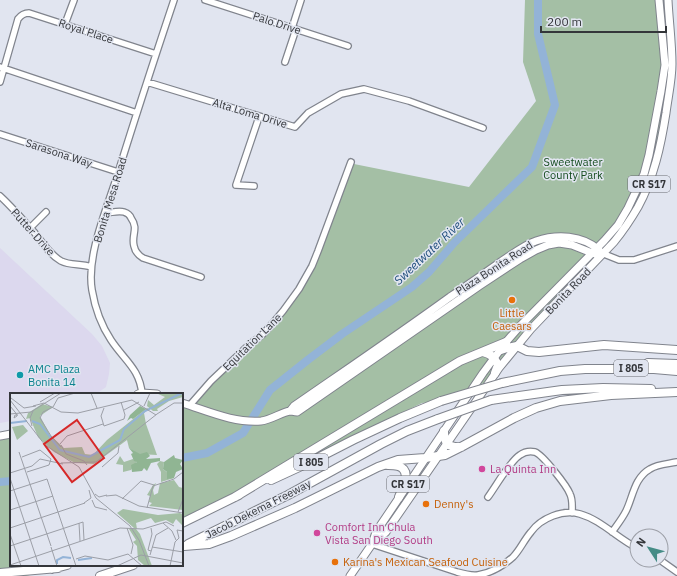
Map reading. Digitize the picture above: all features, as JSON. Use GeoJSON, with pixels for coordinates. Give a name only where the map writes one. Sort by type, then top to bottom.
{"type":"FeatureCollection","features":[{"type":"Feature","properties":{"kind":"highway"},"geometry":{"type":"LineString","coordinates":[[235,497],[460,361],[506,342]]}},
{"type":"Feature","properties":{"kind":"highway"},"geometry":{"type":"LineString","coordinates":[[501,350],[517,346],[527,351],[539,352],[604,345],[677,350]]}},
{"type":"Feature","properties":{"kind":"highway"},"geometry":{"type":"LineString","coordinates":[[483,352],[495,358],[498,365],[495,373]]}},
{"type":"Feature","properties":{"kind":"highway"},"geometry":{"type":"LineString","coordinates":[[585,368],[598,365],[633,363],[677,364]]}},
{"type":"Feature","properties":{"kind":"highway","name":"Jacob Dekema Freeway"},"geometry":{"type":"LineString","coordinates":[[183,523],[353,440],[441,401],[502,383],[560,371],[585,368],[654,368],[677,371]]}},
{"type":"Feature","properties":{"kind":"highway","name":"Jacob Dekema Freeway"},"geometry":{"type":"LineString","coordinates":[[183,546],[288,495],[407,431],[491,400],[547,391],[576,389],[634,388],[677,392]]}},
{"type":"Feature","properties":{"kind":"highway"},"geometry":{"type":"LineString","coordinates":[[183,546],[209,544],[231,536],[295,508],[385,464],[398,460],[445,455],[514,418],[536,408],[560,401],[611,395],[677,392]]}},
{"type":"Feature","properties":{"kind":"highway"},"geometry":{"type":"LineString","coordinates":[[444,431],[444,438],[447,444],[453,447],[461,447]]}},
{"type":"Feature","properties":{"kind":"highway"},"geometry":{"type":"LineString","coordinates":[[385,464],[401,467],[406,474],[406,481],[399,497]]}},
{"type":"Feature","properties":{"kind":"highway"},"geometry":{"type":"LineString","coordinates":[[22,576],[64,566]]}},
{"type":"Feature","properties":{"kind":"highway"},"geometry":{"type":"LineString","coordinates":[[100,576],[130,566]]}},
{"type":"Feature","properties":{"kind":"highway"},"geometry":{"type":"LineString","coordinates":[[0,573],[58,568]]}},
{"type":"Feature","properties":{"kind":"main road","name":"Bonita Road"},"geometry":{"type":"LineString","coordinates":[[372,544],[376,532],[399,497],[483,373],[506,342],[604,241],[618,224],[628,208],[644,174],[650,155],[656,124],[671,65],[659,0]]}},
{"type":"Feature","properties":{"kind":"main road","name":"Bonita Road"},"geometry":{"type":"LineString","coordinates":[[350,576],[372,544],[386,532],[495,373],[531,329],[604,254],[634,214],[646,191],[659,151],[669,95],[671,43],[668,0]]}},
{"type":"Feature","properties":{"kind":"main road","name":"Plaza Bonita Road"},"geometry":{"type":"LineString","coordinates":[[183,403],[215,415],[241,420],[263,421],[270,419],[290,411],[294,406],[524,246],[548,238],[575,238],[585,241],[594,251],[604,254]]}},
{"type":"Feature","properties":{"kind":"main road"},"geometry":{"type":"LineString","coordinates":[[0,436],[10,434]]}},
{"type":"Feature","properties":{"kind":"street"},"geometry":{"type":"LineString","coordinates":[[65,24],[74,0]]}},
{"type":"Feature","properties":{"kind":"street","name":"Bonita Mesa Road"},"geometry":{"type":"LineString","coordinates":[[141,393],[138,374],[121,354],[111,339],[97,310],[92,288],[91,267],[105,213],[174,0]]}},
{"type":"Feature","properties":{"kind":"street","name":"Palo Drive"},"geometry":{"type":"LineString","coordinates":[[205,0],[348,46]]}},
{"type":"Feature","properties":{"kind":"street"},"geometry":{"type":"LineString","coordinates":[[285,62],[301,0]]}},
{"type":"Feature","properties":{"kind":"street","name":"Royal Place"},"geometry":{"type":"LineString","coordinates":[[2,68],[18,20],[23,14],[30,12],[156,54]]}},
{"type":"Feature","properties":{"kind":"street"},"geometry":{"type":"LineString","coordinates":[[0,82],[2,68],[137,113]]}},
{"type":"Feature","properties":{"kind":"street","name":"Alta Loma Drive"},"geometry":{"type":"LineString","coordinates":[[147,82],[295,127],[308,113],[341,94],[364,89],[409,101],[482,128]]}},
{"type":"Feature","properties":{"kind":"street"},"geometry":{"type":"LineString","coordinates":[[254,186],[236,185],[259,117]]}},
{"type":"Feature","properties":{"kind":"street","name":"Sarasona Way"},"geometry":{"type":"LineString","coordinates":[[0,134],[118,172]]}},
{"type":"Feature","properties":{"kind":"street","name":"Equitation Lane"},"geometry":{"type":"LineString","coordinates":[[190,406],[211,382],[250,344],[262,335],[283,311],[299,289],[316,257],[351,162]]}},
{"type":"Feature","properties":{"kind":"street","name":"Putter Drive"},"geometry":{"type":"LineString","coordinates":[[0,196],[60,261],[72,265],[87,265],[91,267]]}},
{"type":"Feature","properties":{"kind":"street"},"geometry":{"type":"LineString","coordinates":[[30,228],[46,212]]}},
{"type":"Feature","properties":{"kind":"street"},"geometry":{"type":"LineString","coordinates":[[105,213],[125,212],[130,215],[135,227],[133,242],[134,248],[143,258],[201,277]]}},
{"type":"Feature","properties":{"kind":"street"},"geometry":{"type":"LineString","coordinates":[[604,254],[619,260],[634,260],[677,246]]}},
{"type":"Feature","properties":{"kind":"street"},"geometry":{"type":"LineString","coordinates":[[488,497],[513,460],[523,453],[532,452],[544,458],[570,493],[572,499],[572,513]]}},
{"type":"Feature","properties":{"kind":"street"},"geometry":{"type":"LineString","coordinates":[[612,532],[626,510],[637,483],[642,476],[655,466],[677,462]]}},
{"type":"Feature","properties":{"kind":"street"},"geometry":{"type":"LineString","coordinates":[[372,544],[457,572],[478,575],[504,564],[514,556],[531,531],[544,520],[557,515],[572,513],[589,517],[629,543]]}},
{"type":"Feature","properties":{"kind":"shaded area"},"geometry":{"type":"Polygon","coordinates":[[[0,248],[92,334],[102,346],[110,363],[106,387],[97,393],[10,393],[10,421],[0,423],[0,248]]]}},
{"type":"Feature","properties":{"kind":"green space","name":"Sweetwater County Park"},"geometry":{"type":"Polygon","coordinates":[[[525,0],[665,0],[669,50],[668,76],[654,156],[641,193],[609,243],[484,383],[441,401],[422,403],[183,522],[183,402],[192,406],[211,381],[252,343],[300,289],[354,164],[469,187],[536,101],[523,62],[525,0]]]}},
{"type":"Feature","properties":{"kind":"green space"},"geometry":{"type":"Polygon","coordinates":[[[10,434],[10,566],[63,566],[26,576],[0,576],[0,436],[10,434]]]}},
{"type":"Feature","properties":{"kind":"waterway","name":"Sweetwater River"},"geometry":{"type":"LineString","coordinates":[[183,458],[207,453],[243,433],[270,390],[342,334],[412,287],[429,272],[454,243],[532,167],[555,105],[538,34],[538,0]]}},
{"type":"Feature","properties":{"kind":"waterway","name":"Sweetwater River"},"geometry":{"type":"LineString","coordinates":[[0,482],[10,481]]}},
{"type":"Feature","properties":{"kind":"place","name":"Little Caesars"},"geometry":{"type":"Point","coordinates":[512,300]}},
{"type":"Feature","properties":{"kind":"place","name":"AMC Plaza Bonita 14"},"geometry":{"type":"Point","coordinates":[20,375]}},
{"type":"Feature","properties":{"kind":"place","name":"La Quinta Inn"},"geometry":{"type":"Point","coordinates":[482,469]}},
{"type":"Feature","properties":{"kind":"place","name":"Denny's"},"geometry":{"type":"Point","coordinates":[426,504]}},
{"type":"Feature","properties":{"kind":"place","name":"Comfort Inn Chula Vista San Diego South"},"geometry":{"type":"Point","coordinates":[317,533]}},
{"type":"Feature","properties":{"kind":"place","name":"Karina's Mexican Seafood Cuisine"},"geometry":{"type":"Point","coordinates":[335,562]}}]}
